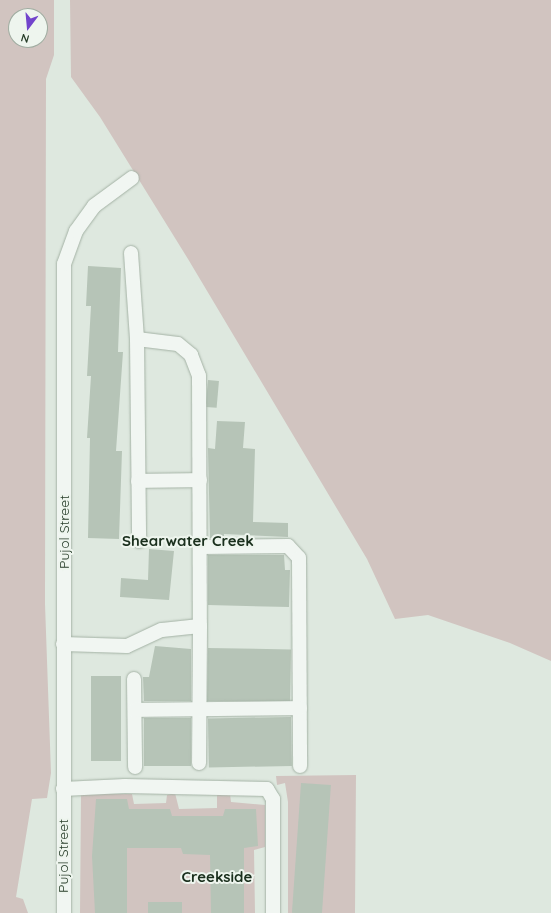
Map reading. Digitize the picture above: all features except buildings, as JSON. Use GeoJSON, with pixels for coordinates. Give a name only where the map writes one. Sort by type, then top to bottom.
{"type":"FeatureCollection","features":[{"type":"Feature","properties":{"kind":"street","name":"Pujol Street"},"geometry":{"type":"LineString","coordinates":[[64,913],[64,264],[76,231],[94,206],[132,178]]}},
{"type":"Feature","properties":{"kind":"street"},"geometry":{"type":"LineString","coordinates":[[131,253],[137,339],[139,541]]}},
{"type":"Feature","properties":{"kind":"street"},"geometry":{"type":"LineString","coordinates":[[137,339],[178,344],[191,355],[199,376],[201,547],[199,763]]}},
{"type":"Feature","properties":{"kind":"street"},"geometry":{"type":"LineString","coordinates":[[138,481],[200,480]]}},
{"type":"Feature","properties":{"kind":"street"},"geometry":{"type":"LineString","coordinates":[[201,547],[288,546],[296,551],[299,558],[300,766]]}},
{"type":"Feature","properties":{"kind":"street"},"geometry":{"type":"LineString","coordinates":[[63,644],[127,646],[162,630],[200,626]]}},
{"type":"Feature","properties":{"kind":"street"},"geometry":{"type":"LineString","coordinates":[[134,679],[135,767]]}},
{"type":"Feature","properties":{"kind":"street"},"geometry":{"type":"LineString","coordinates":[[135,710],[300,708]]}},
{"type":"Feature","properties":{"kind":"street"},"geometry":{"type":"LineString","coordinates":[[63,789],[125,786],[267,789],[273,799],[273,913]]}},
{"type":"Feature","properties":{"kind":"shaded area"},"geometry":{"type":"Polygon","coordinates":[[[0,0],[54,0],[54,55],[46,79],[45,604],[51,773],[47,798],[32,799],[16,897],[23,899],[28,913],[0,913],[0,0]]]}},
{"type":"Feature","properties":{"kind":"shaded area"},"geometry":{"type":"Polygon","coordinates":[[[70,0],[551,0],[551,661],[510,643],[428,615],[395,619],[367,559],[188,259],[100,117],[71,77],[70,0]]]}},
{"type":"Feature","properties":{"kind":"shaded area"},"geometry":{"type":"Polygon","coordinates":[[[356,775],[355,913],[288,913],[288,802],[285,783],[277,785],[276,776],[356,775]]]}},
{"type":"Feature","properties":{"kind":"shaded area"},"geometry":{"type":"Polygon","coordinates":[[[175,793],[179,809],[217,808],[217,794],[230,794],[231,802],[265,805],[265,847],[254,850],[255,913],[80,913],[81,794],[132,794],[134,804],[166,803],[167,795],[175,793]]]}},
{"type":"Feature","properties":{"kind":"district","name":"Shearwater Creek"},"geometry":{"type":"Point","coordinates":[188,541]}},
{"type":"Feature","properties":{"kind":"district","name":"Creekside"},"geometry":{"type":"Point","coordinates":[217,877]}}]}
